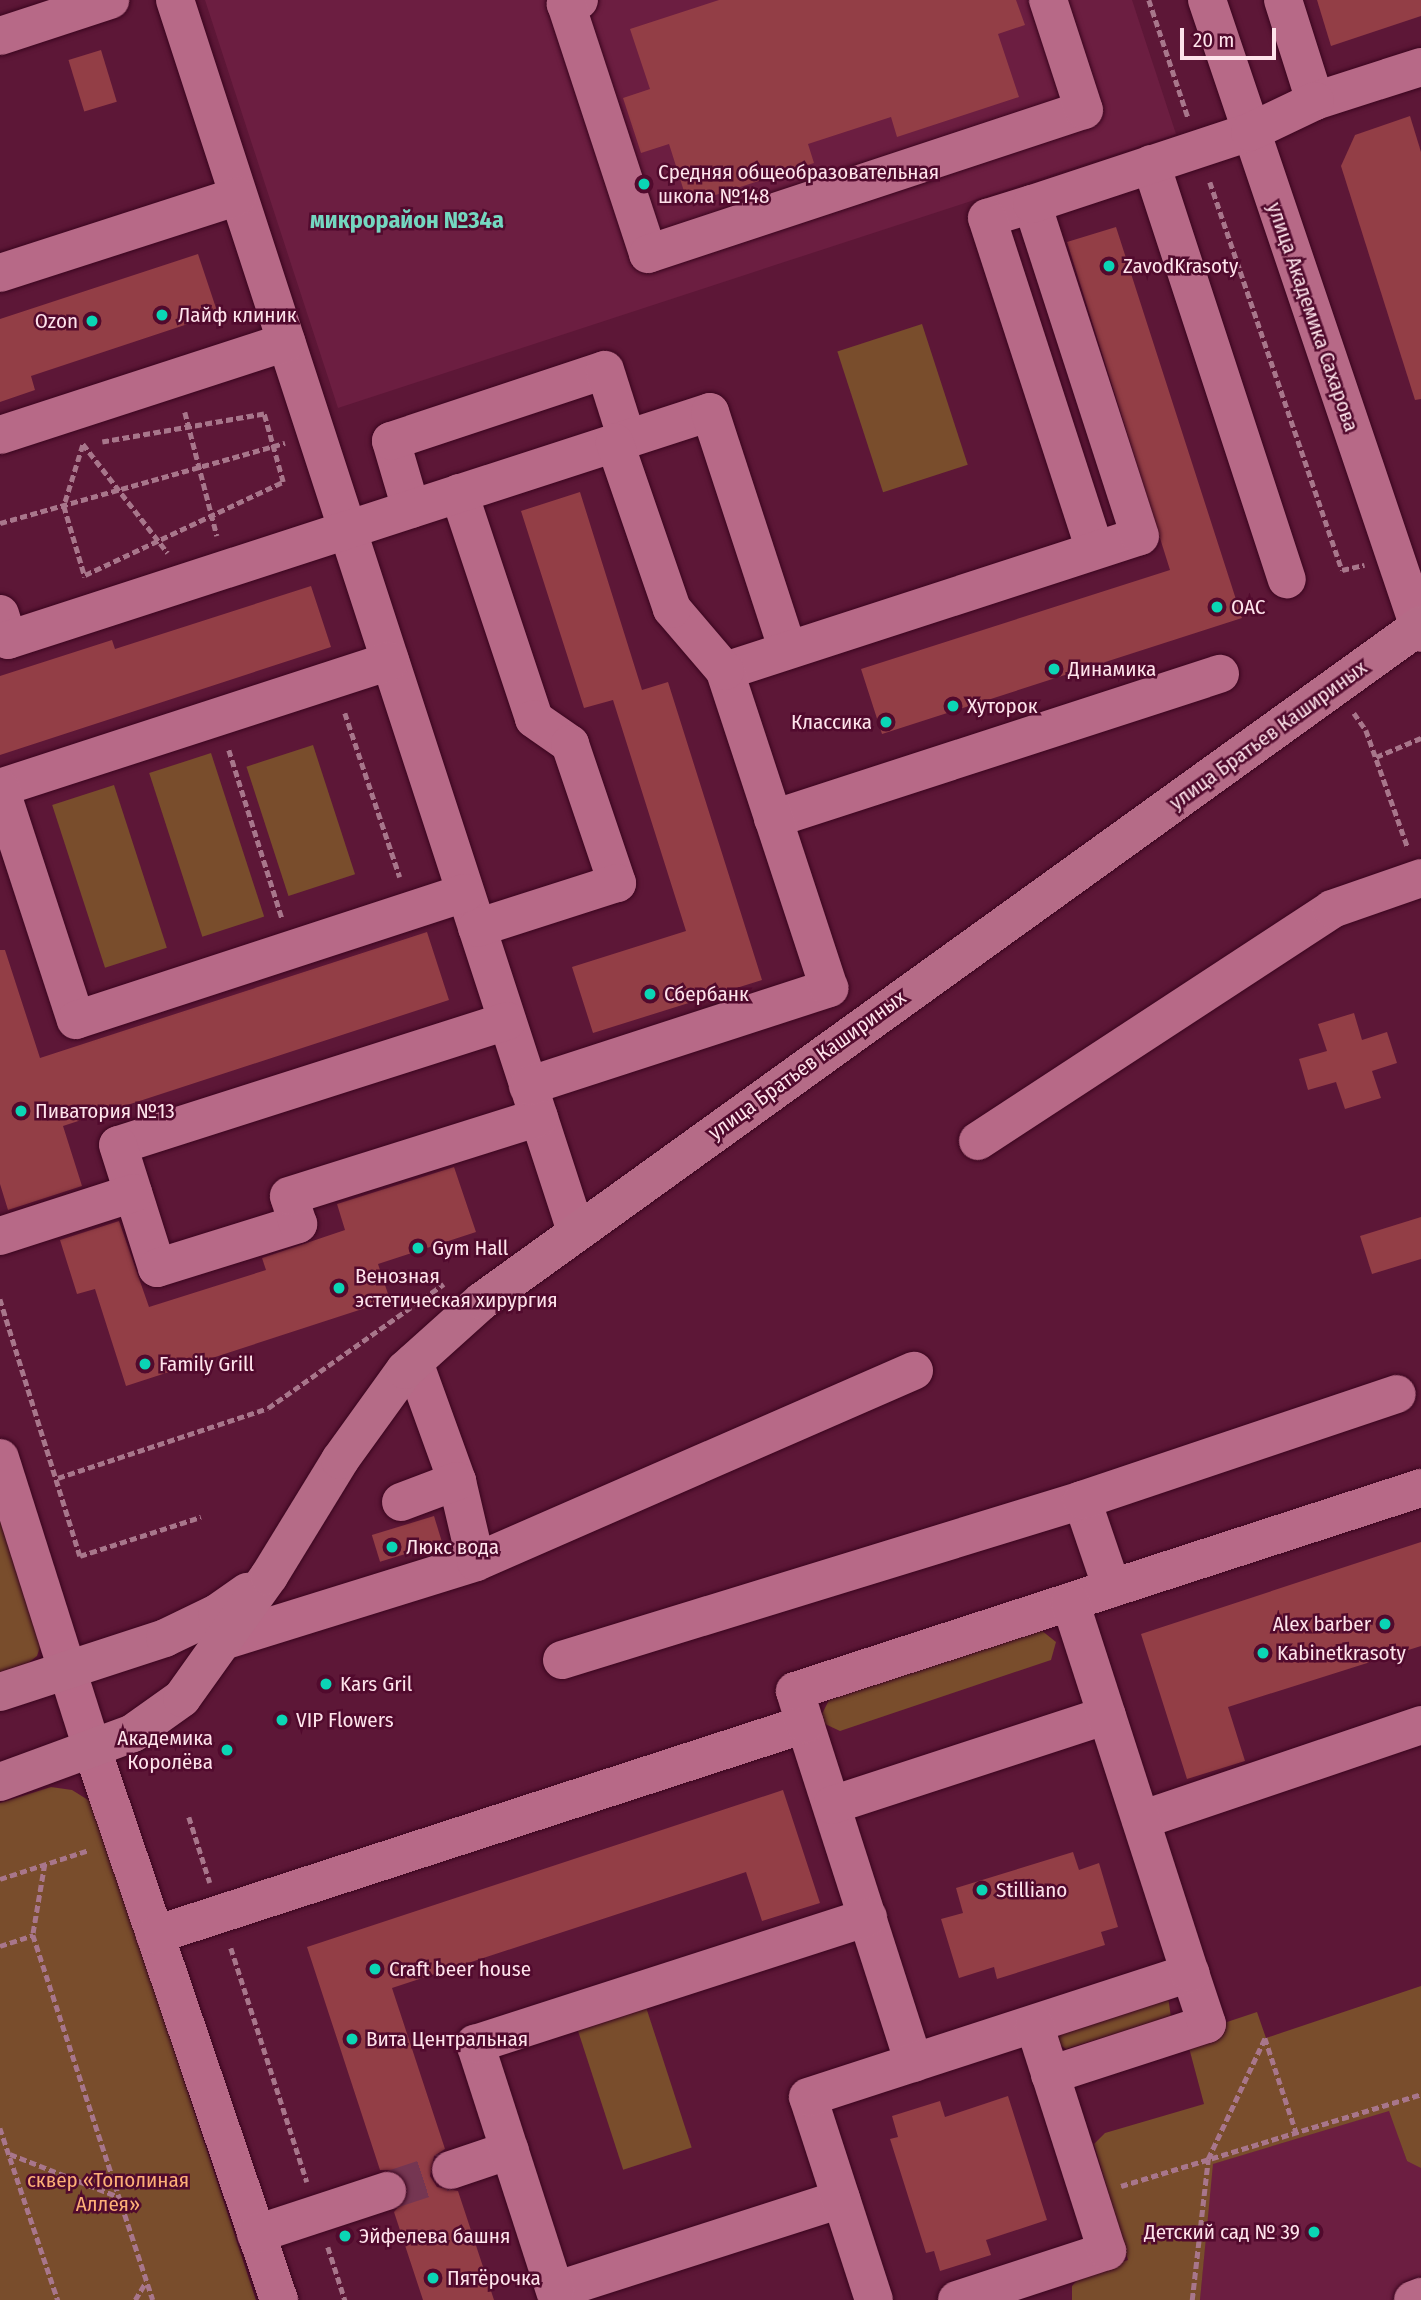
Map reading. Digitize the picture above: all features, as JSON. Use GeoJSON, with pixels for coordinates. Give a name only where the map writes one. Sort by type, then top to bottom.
{"type":"FeatureCollection","features":[{"type":"Feature","properties":{"kind":"main road","name":"улица Братьев Кашириных"},"geometry":{"type":"LineString","coordinates":[[0,1782],[93,1752],[133,1733],[181,1698],[269,1576],[340,1460],[414,1362],[482,1301],[1420,628]]}},
{"type":"Feature","properties":{"kind":"main road","name":"улица Братьев Кашириных"},"geometry":{"type":"LineString","coordinates":[[0,1692],[165,1638],[217,1613],[269,1576]]}},
{"type":"Feature","properties":{"kind":"street"},"geometry":{"type":"LineString","coordinates":[[0,36],[110,0]]}},
{"type":"Feature","properties":{"kind":"street"},"geometry":{"type":"LineString","coordinates":[[175,0],[576,1231]]}},
{"type":"Feature","properties":{"kind":"street"},"geometry":{"type":"LineString","coordinates":[[579,0],[566,4],[648,254],[1084,110],[1048,0]]}},
{"type":"Feature","properties":{"kind":"street","name":"улица Академика Сахарова"},"geometry":{"type":"LineString","coordinates":[[1207,0],[1420,628]]}},
{"type":"Feature","properties":{"kind":"street"},"geometry":{"type":"LineString","coordinates":[[1283,0],[1315,101]]}},
{"type":"Feature","properties":{"kind":"street"},"geometry":{"type":"LineString","coordinates":[[725,671],[1140,536],[1032,204],[1250,132],[1315,101],[1421,67]]}},
{"type":"Feature","properties":{"kind":"street"},"geometry":{"type":"LineString","coordinates":[[1151,164],[1287,579]]}},
{"type":"Feature","properties":{"kind":"street"},"geometry":{"type":"LineString","coordinates":[[0,273],[238,196]]}},
{"type":"Feature","properties":{"kind":"street"},"geometry":{"type":"LineString","coordinates":[[0,435],[75,435],[176,377],[286,342]]}},
{"type":"Feature","properties":{"kind":"street"},"geometry":{"type":"LineString","coordinates":[[411,509],[391,442],[605,370],[621,441],[672,609],[725,671],[828,988],[289,1196],[298,1224],[157,1268],[118,1145],[507,1021]]}},
{"type":"Feature","properties":{"kind":"street"},"geometry":{"type":"LineString","coordinates":[[0,614],[8,640],[710,412],[788,650]]}},
{"type":"Feature","properties":{"kind":"street"},"geometry":{"type":"LineString","coordinates":[[390,661],[0,788],[76,1020],[410,911],[471,910],[617,883],[570,744],[534,719],[459,493]]}},
{"type":"Feature","properties":{"kind":"street"},"geometry":{"type":"LineString","coordinates":[[773,819],[1220,674]]}},
{"type":"Feature","properties":{"kind":"street"},"geometry":{"type":"LineString","coordinates":[[978,1141],[1332,909],[1420,879]]}},
{"type":"Feature","properties":{"kind":"street"},"geometry":{"type":"LineString","coordinates":[[0,1236],[133,1193]]}},
{"type":"Feature","properties":{"kind":"street"},"geometry":{"type":"LineString","coordinates":[[414,1362],[457,1480],[476,1562]]}},
{"type":"Feature","properties":{"kind":"street"},"geometry":{"type":"LineString","coordinates":[[223,1641],[476,1562],[914,1371]]}},
{"type":"Feature","properties":{"kind":"street"},"geometry":{"type":"LineString","coordinates":[[562,1660],[1082,1500],[1397,1394]]}},
{"type":"Feature","properties":{"kind":"street"},"geometry":{"type":"LineString","coordinates":[[0,1458],[93,1752],[279,2300]]}},
{"type":"Feature","properties":{"kind":"street"},"geometry":{"type":"LineString","coordinates":[[401,1502],[457,1480]]}},
{"type":"Feature","properties":{"kind":"street"},"geometry":{"type":"LineString","coordinates":[[914,2063],[795,1691],[1421,1488]]}},
{"type":"Feature","properties":{"kind":"street"},"geometry":{"type":"LineString","coordinates":[[1082,1500],[1112,1588]]}},
{"type":"Feature","properties":{"kind":"street"},"geometry":{"type":"LineString","coordinates":[[1051,2075],[1207,2024],[1070,1602]]}},
{"type":"Feature","properties":{"kind":"street"},"geometry":{"type":"LineString","coordinates":[[832,1805],[1107,1716]]}},
{"type":"Feature","properties":{"kind":"street"},"geometry":{"type":"LineString","coordinates":[[155,1935],[805,1724]]}},
{"type":"Feature","properties":{"kind":"street"},"geometry":{"type":"LineString","coordinates":[[1141,1820],[1421,1725]]}},
{"type":"Feature","properties":{"kind":"street"},"geometry":{"type":"LineString","coordinates":[[841,2199],[555,2291],[475,2044],[868,1917]]}},
{"type":"Feature","properties":{"kind":"street"},"geometry":{"type":"LineString","coordinates":[[874,2300],[808,2097],[1190,1973]]}},
{"type":"Feature","properties":{"kind":"street"},"geometry":{"type":"LineString","coordinates":[[957,2300],[1107,2252],[1034,2024]]}},
{"type":"Feature","properties":{"kind":"street"},"geometry":{"type":"LineString","coordinates":[[451,2170],[510,2150]]}},
{"type":"Feature","properties":{"kind":"street"},"geometry":{"type":"LineString","coordinates":[[256,2234],[387,2190]]}},
{"type":"Feature","properties":{"kind":"street"},"geometry":{"type":"LineString","coordinates":[[1412,2300],[1421,2297]]}},
{"type":"Feature","properties":{"kind":"path"},"geometry":{"type":"LineString","coordinates":[[1149,0],[1342,570],[1394,557]]}},
{"type":"Feature","properties":{"kind":"path"},"geometry":{"type":"LineString","coordinates":[[176,377],[226,569]]}},
{"type":"Feature","properties":{"kind":"path"},"geometry":{"type":"LineString","coordinates":[[75,435],[189,426],[264,414],[283,482],[85,575]]}},
{"type":"Feature","properties":{"kind":"path"},"geometry":{"type":"LineString","coordinates":[[75,435],[190,581]]}},
{"type":"Feature","properties":{"kind":"path"},"geometry":{"type":"LineString","coordinates":[[75,435],[64,506],[95,612]]}},
{"type":"Feature","properties":{"kind":"path"},"geometry":{"type":"LineString","coordinates":[[0,523],[316,435]]}},
{"type":"Feature","properties":{"kind":"path"},"geometry":{"type":"LineString","coordinates":[[334,679],[410,911]]}},
{"type":"Feature","properties":{"kind":"path"},"geometry":{"type":"LineString","coordinates":[[1336,687],[1366,730],[1420,879]]}},
{"type":"Feature","properties":{"kind":"path"},"geometry":{"type":"LineString","coordinates":[[218,716],[292,949]]}},
{"type":"Feature","properties":{"kind":"path"},"geometry":{"type":"LineString","coordinates":[[1376,757],[1421,738]]}},
{"type":"Feature","properties":{"kind":"path"},"geometry":{"type":"LineString","coordinates":[[58,1478],[268,1408],[451,1279]]}},
{"type":"Feature","properties":{"kind":"path"},"geometry":{"type":"LineString","coordinates":[[0,1299],[58,1478],[80,1556],[201,1517]]}},
{"type":"Feature","properties":{"kind":"path"},"geometry":{"type":"LineString","coordinates":[[189,1817],[345,2300]]}},
{"type":"Feature","properties":{"kind":"path"},"geometry":{"type":"LineString","coordinates":[[0,1878],[100,1847]]}},
{"type":"Feature","properties":{"kind":"path"},"geometry":{"type":"LineString","coordinates":[[45,1864],[33,1935],[153,2300]]}},
{"type":"Feature","properties":{"kind":"path"},"geometry":{"type":"LineString","coordinates":[[0,1946],[33,1935]]}},
{"type":"Feature","properties":{"kind":"path"},"geometry":{"type":"LineString","coordinates":[[1192,2300],[1208,2159],[1265,2038],[1296,2132]]}},
{"type":"Feature","properties":{"kind":"path"},"geometry":{"type":"LineString","coordinates":[[1089,2196],[1421,2094]]}},
{"type":"Feature","properties":{"kind":"path"},"geometry":{"type":"LineString","coordinates":[[0,2128],[58,2300]]}},
{"type":"Feature","properties":{"kind":"path"},"geometry":{"type":"LineString","coordinates":[[9,2154],[119,2197]]}},
{"type":"Feature","properties":{"kind":"path"},"geometry":{"type":"LineString","coordinates":[[135,2300],[146,2281]]}},
{"type":"Feature","properties":{"kind":"shaded area","name":"Средняя общеобразовательная школа №148"},"geometry":{"type":"Polygon","coordinates":[[[205,0],[1132,0],[1176,134],[338,408],[205,0]]]}},
{"type":"Feature","properties":{"kind":"shaded area","name":"Детский сад № 39"},"geometry":{"type":"Polygon","coordinates":[[[1390,2110],[1407,2161],[1421,2156],[1421,2300],[1200,2300],[1212,2164],[1390,2110]]]}},
{"type":"Feature","properties":{"kind":"green space"},"geometry":{"type":"Polygon","coordinates":[[[922,324],[968,465],[883,492],[837,352],[922,324]]]}},
{"type":"Feature","properties":{"kind":"green space"},"geometry":{"type":"Polygon","coordinates":[[[313,745],[355,874],[288,896],[246,767],[313,745]]]}},
{"type":"Feature","properties":{"kind":"green space"},"geometry":{"type":"Polygon","coordinates":[[[211,753],[264,917],[202,937],[149,773],[211,753]]]}},
{"type":"Feature","properties":{"kind":"green space"},"geometry":{"type":"Polygon","coordinates":[[[114,785],[167,948],[105,968],[52,805],[114,785]]]}},
{"type":"Feature","properties":{"kind":"green space"},"geometry":{"type":"Polygon","coordinates":[[[0,1503],[42,1641],[37,1656],[27,1664],[0,1674],[0,1503]]]}},
{"type":"Feature","properties":{"kind":"green space"},"geometry":{"type":"Polygon","coordinates":[[[1041,1630],[1056,1642],[1051,1660],[840,1731],[825,1724],[821,1716],[829,1700],[1041,1630]]]}},
{"type":"Feature","properties":{"kind":"green space","name":"сквер «Тополиная Аллея»"},"geometry":{"type":"Polygon","coordinates":[[[51,1787],[72,1790],[93,1803],[256,2300],[0,2300],[0,1803],[51,1787]]]}},
{"type":"Feature","properties":{"kind":"green space"},"geometry":{"type":"Polygon","coordinates":[[[1421,1986],[1421,2168],[1407,2161],[1389,2111],[1213,2164],[1200,2300],[1072,2300],[1072,2286],[1082,2275],[1128,2260],[1094,2144],[1105,2133],[1204,2104],[1188,2044],[1197,2032],[1257,2012],[1266,2038],[1421,1986]]]}},
{"type":"Feature","properties":{"kind":"green space"},"geometry":{"type":"Polygon","coordinates":[[[1168,1997],[1171,2017],[1066,2049],[1060,2045],[1057,2036],[1168,1997]]]}},
{"type":"Feature","properties":{"kind":"green space"},"geometry":{"type":"Polygon","coordinates":[[[645,2004],[692,2148],[623,2170],[577,2026],[645,2004]]]}},
{"type":"Feature","properties":{"kind":"building"},"geometry":{"type":"Polygon","coordinates":[[[719,0],[1016,0],[1025,25],[998,34],[1019,97],[897,137],[891,117],[808,144],[814,163],[688,204],[669,144],[641,153],[623,98],[650,89],[630,29],[719,0]]]}},
{"type":"Feature","properties":{"kind":"building"},"geometry":{"type":"Polygon","coordinates":[[[1317,0],[1421,0],[1421,16],[1331,46],[1317,0]]]}},
{"type":"Feature","properties":{"kind":"building"},"geometry":{"type":"Polygon","coordinates":[[[101,50],[117,102],[84,112],[68,60],[101,50]]]}},
{"type":"Feature","properties":{"kind":"building"},"geometry":{"type":"Polygon","coordinates":[[[1410,116],[1421,152],[1421,399],[1415,400],[1341,166],[1355,135],[1410,116]]]}},
{"type":"Feature","properties":{"kind":"building"},"geometry":{"type":"Polygon","coordinates":[[[1116,227],[1242,618],[882,734],[861,669],[1170,570],[1067,242],[1116,227]]]}},
{"type":"Feature","properties":{"kind":"building"},"geometry":{"type":"Polygon","coordinates":[[[198,254],[218,314],[31,376],[35,390],[0,402],[0,319],[198,254]]]}},
{"type":"Feature","properties":{"kind":"building"},"geometry":{"type":"Polygon","coordinates":[[[580,492],[642,690],[668,682],[762,980],[593,1033],[572,967],[686,931],[613,700],[584,708],[521,511],[580,492]]]}},
{"type":"Feature","properties":{"kind":"building"},"geometry":{"type":"Polygon","coordinates":[[[311,586],[331,647],[0,755],[0,676],[112,640],[115,649],[311,586]]]}},
{"type":"Feature","properties":{"kind":"building"},"geometry":{"type":"Polygon","coordinates":[[[427,932],[449,1000],[63,1126],[82,1186],[8,1210],[0,1184],[0,950],[5,950],[40,1058],[427,932]]]}},
{"type":"Feature","properties":{"kind":"building"},"geometry":{"type":"Polygon","coordinates":[[[1354,1013],[1362,1040],[1387,1032],[1397,1063],[1372,1071],[1381,1098],[1345,1109],[1336,1082],[1308,1090],[1299,1059],[1327,1051],[1318,1024],[1354,1013]]]}},
{"type":"Feature","properties":{"kind":"building"},"geometry":{"type":"Polygon","coordinates":[[[454,1167],[476,1232],[378,1264],[390,1300],[126,1386],[95,1289],[77,1294],[60,1240],[119,1221],[149,1307],[266,1270],[262,1258],[345,1230],[337,1204],[454,1167]]]}},
{"type":"Feature","properties":{"kind":"building"},"geometry":{"type":"Polygon","coordinates":[[[1421,1217],[1421,1259],[1372,1274],[1360,1236],[1421,1217]]]}},
{"type":"Feature","properties":{"kind":"building"},"geometry":{"type":"Polygon","coordinates":[[[434,1516],[442,1543],[380,1562],[372,1535],[434,1516]]]}},
{"type":"Feature","properties":{"kind":"building"},"geometry":{"type":"Polygon","coordinates":[[[1421,1542],[1421,1646],[1228,1707],[1245,1761],[1187,1779],[1141,1634],[1421,1542]]]}},
{"type":"Feature","properties":{"kind":"building"},"geometry":{"type":"Polygon","coordinates":[[[783,1790],[820,1903],[762,1921],[746,1872],[392,1988],[445,2149],[434,2156],[430,2176],[437,2187],[458,2191],[494,2300],[423,2300],[394,2212],[408,2196],[407,2184],[392,2170],[380,2170],[307,1947],[783,1790]]]}},
{"type":"Feature","properties":{"kind":"building"},"geometry":{"type":"Polygon","coordinates":[[[1073,1852],[1079,1870],[1099,1863],[1118,1927],[1101,1932],[1105,1945],[997,1979],[994,1967],[959,1978],[941,1919],[963,1913],[956,1888],[1073,1852]]]}},
{"type":"Feature","properties":{"kind":"building"},"geometry":{"type":"Polygon","coordinates":[[[1008,2096],[1047,2220],[986,2240],[991,2255],[940,2271],[934,2251],[926,2253],[890,2139],[898,2137],[892,2116],[940,2101],[945,2117],[1008,2096]]]}},
{"type":"Feature","properties":{"kind":"tunnel"},"geometry":{"type":"LineString","coordinates":[[387,2191],[451,2170]]}},
{"type":"Feature","properties":{"kind":"place","name":"Средняя общеобразовательная школа №148"},"geometry":{"type":"Point","coordinates":[644,184]}},
{"type":"Feature","properties":{"kind":"place","name":"ZavodKrasoty"},"geometry":{"type":"Point","coordinates":[1109,266]}},
{"type":"Feature","properties":{"kind":"place","name":"Лайф клиник"},"geometry":{"type":"Point","coordinates":[162,315]}},
{"type":"Feature","properties":{"kind":"place","name":"Ozon"},"geometry":{"type":"Point","coordinates":[92,321]}},
{"type":"Feature","properties":{"kind":"place","name":"ОАС"},"geometry":{"type":"Point","coordinates":[1217,607]}},
{"type":"Feature","properties":{"kind":"place","name":"Динамика"},"geometry":{"type":"Point","coordinates":[1054,669]}},
{"type":"Feature","properties":{"kind":"place","name":"Хуторок"},"geometry":{"type":"Point","coordinates":[953,706]}},
{"type":"Feature","properties":{"kind":"place","name":"Классика"},"geometry":{"type":"Point","coordinates":[886,722]}},
{"type":"Feature","properties":{"kind":"place","name":"Сбербанк"},"geometry":{"type":"Point","coordinates":[650,994]}},
{"type":"Feature","properties":{"kind":"place","name":"Пиватория №13"},"geometry":{"type":"Point","coordinates":[21,1111]}},
{"type":"Feature","properties":{"kind":"place","name":"Gym Hall"},"geometry":{"type":"Point","coordinates":[418,1248]}},
{"type":"Feature","properties":{"kind":"place","name":"Венозная эстетическая хирургия"},"geometry":{"type":"Point","coordinates":[339,1288]}},
{"type":"Feature","properties":{"kind":"place","name":"Family Grill"},"geometry":{"type":"Point","coordinates":[145,1364]}},
{"type":"Feature","properties":{"kind":"place","name":"Люкс вода"},"geometry":{"type":"Point","coordinates":[392,1547]}},
{"type":"Feature","properties":{"kind":"place","name":"Alex barber"},"geometry":{"type":"Point","coordinates":[1385,1624]}},
{"type":"Feature","properties":{"kind":"place","name":"Kabinetkrasoty"},"geometry":{"type":"Point","coordinates":[1263,1653]}},
{"type":"Feature","properties":{"kind":"place","name":"Kars Gril"},"geometry":{"type":"Point","coordinates":[326,1684]}},
{"type":"Feature","properties":{"kind":"place","name":"VIP Flowers"},"geometry":{"type":"Point","coordinates":[282,1720]}},
{"type":"Feature","properties":{"kind":"place","name":"Академика Королёва"},"geometry":{"type":"Point","coordinates":[227,1750]}},
{"type":"Feature","properties":{"kind":"place","name":"Stilliano"},"geometry":{"type":"Point","coordinates":[982,1890]}},
{"type":"Feature","properties":{"kind":"place","name":"Craft beer house"},"geometry":{"type":"Point","coordinates":[375,1969]}},
{"type":"Feature","properties":{"kind":"place","name":"Вита Центральная"},"geometry":{"type":"Point","coordinates":[352,2039]}},
{"type":"Feature","properties":{"kind":"place","name":"Детский сад № 39"},"geometry":{"type":"Point","coordinates":[1314,2232]}},
{"type":"Feature","properties":{"kind":"place","name":"Эйфелева башня"},"geometry":{"type":"Point","coordinates":[345,2236]}},
{"type":"Feature","properties":{"kind":"place","name":"Пятёрочка"},"geometry":{"type":"Point","coordinates":[433,2278]}},
{"type":"Feature","properties":{"kind":"district","name":"микрорайон №34а"},"geometry":{"type":"Point","coordinates":[407,221]}}]}
